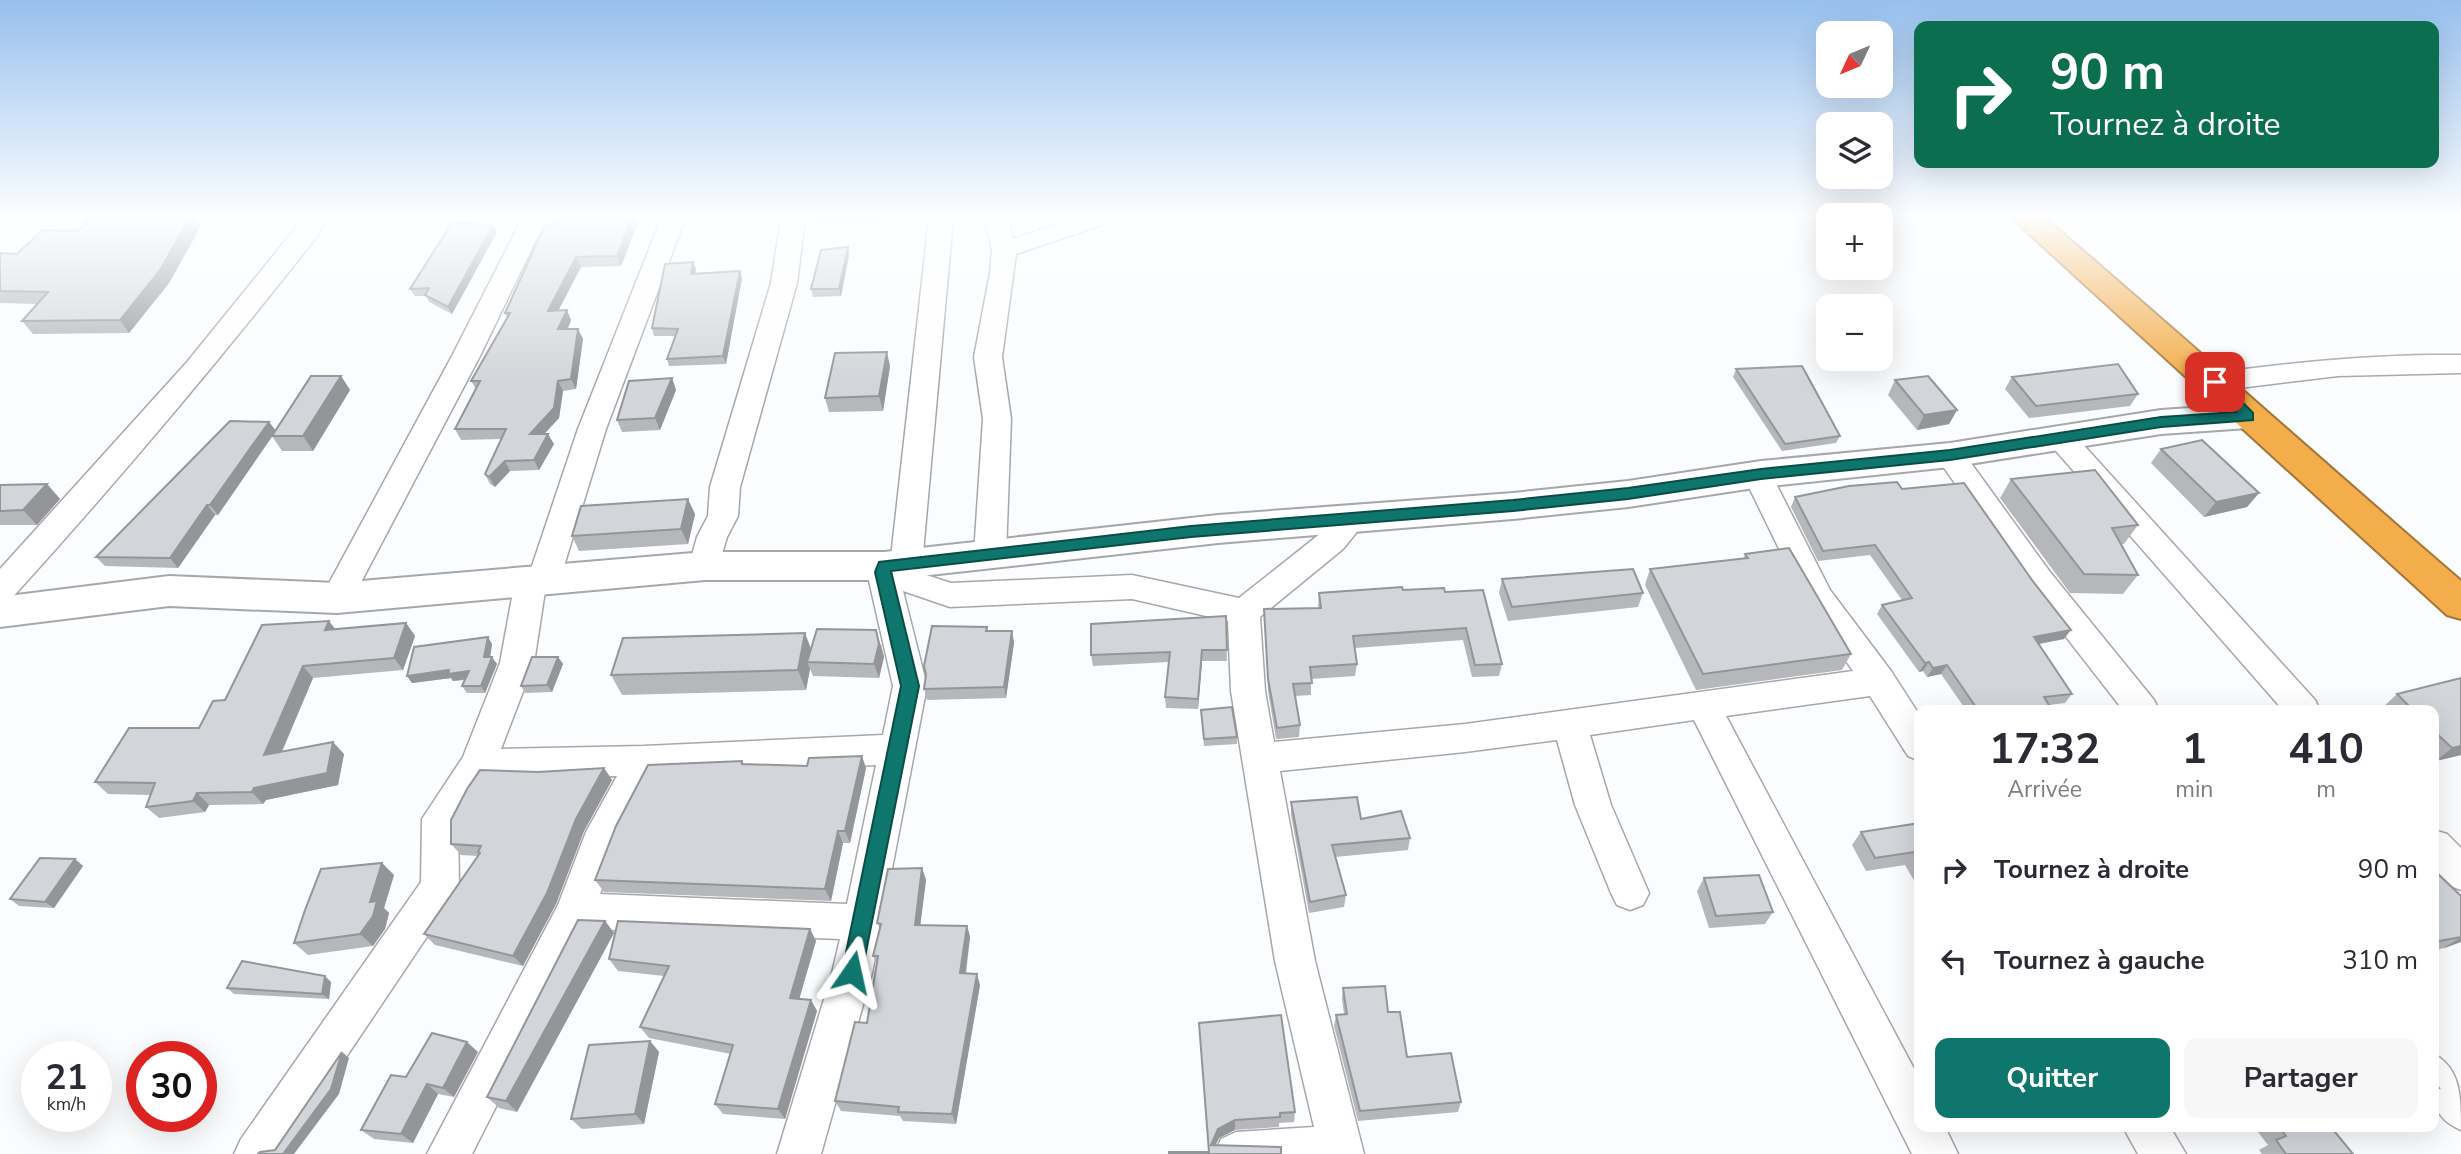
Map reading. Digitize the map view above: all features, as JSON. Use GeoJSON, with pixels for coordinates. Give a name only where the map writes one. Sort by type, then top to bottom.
{"type":"FeatureCollection","features":[{"type":"Feature","properties":{"kind":"highway"},"geometry":{"type":"LineString","coordinates":[[2090,273],[2461,604]]}},
{"type":"Feature","properties":{"kind":"street"},"geometry":{"type":"LineString","coordinates":[[0,590],[94,489],[195,372],[275,273]]}},
{"type":"Feature","properties":{"kind":"street"},"geometry":{"type":"LineString","coordinates":[[337,598],[507,273]]}},
{"type":"Feature","properties":{"kind":"street"},"geometry":{"type":"LineString","coordinates":[[256,1154],[440,886],[440,818],[478,764],[517,663],[538,580],[652,273]]}},
{"type":"Feature","properties":{"kind":"street"},"geometry":{"type":"LineString","coordinates":[[705,566],[712,537],[723,516],[725,487],[786,273]]}},
{"type":"Feature","properties":{"kind":"street"},"geometry":{"type":"LineString","coordinates":[[799,1154],[852,972],[910,686],[891,567],[933,273]]}},
{"type":"Feature","properties":{"kind":"street"},"geometry":{"type":"LineString","coordinates":[[990,554],[997,419],[988,358],[1003,273]]}},
{"type":"Feature","properties":{"kind":"street"},"geometry":{"type":"LineString","coordinates":[[2215,382],[2308,368],[2461,364]]}},
{"type":"Feature","properties":{"kind":"street"},"geometry":{"type":"LineString","coordinates":[[0,612],[169,590],[337,598],[705,566],[891,567],[1191,531],[1615,495],[1758,475],[1950,455],[2161,422],[2248,416]]}},
{"type":"Feature","properties":{"kind":"street"},"geometry":{"type":"LineString","coordinates":[[2059,436],[2300,705]]}},
{"type":"Feature","properties":{"kind":"street"},"geometry":{"type":"LineString","coordinates":[[1950,455],[2039,580],[2138,705]]}},
{"type":"Feature","properties":{"kind":"street"},"geometry":{"type":"LineString","coordinates":[[1758,475],[1818,597],[1879,681],[1914,736]]}},
{"type":"Feature","properties":{"kind":"street"},"geometry":{"type":"LineString","coordinates":[[1244,612],[1332,541],[1353,518]]}},
{"type":"Feature","properties":{"kind":"street"},"geometry":{"type":"LineString","coordinates":[[891,567],[950,594],[1132,587],[1244,612]]}},
{"type":"Feature","properties":{"kind":"street"},"geometry":{"type":"LineString","coordinates":[[1236,1154],[1341,1150],[1295,961],[1248,691],[1244,612]]}},
{"type":"Feature","properties":{"kind":"street"},"geometry":{"type":"LineString","coordinates":[[1260,758],[1570,725],[1879,681]]}},
{"type":"Feature","properties":{"kind":"street"},"geometry":{"type":"LineString","coordinates":[[1704,707],[1914,1112]]}},
{"type":"Feature","properties":{"kind":"street"},"geometry":{"type":"LineString","coordinates":[[1570,725],[1593,806],[1630,893]]}},
{"type":"Feature","properties":{"kind":"street"},"geometry":{"type":"LineString","coordinates":[[478,764],[644,761],[897,749]]}},
{"type":"Feature","properties":{"kind":"street"},"geometry":{"type":"LineString","coordinates":[[449,1154],[575,911],[604,832],[644,761]]}},
{"type":"Feature","properties":{"kind":"street"},"geometry":{"type":"LineString","coordinates":[[2439,851],[2461,873]]}},
{"type":"Feature","properties":{"kind":"street"},"geometry":{"type":"LineString","coordinates":[[575,911],[863,922]]}},
{"type":"Feature","properties":{"kind":"street"},"geometry":{"type":"LineString","coordinates":[[2439,1081],[2461,1109]]}},
{"type":"Feature","properties":{"kind":"street"},"geometry":{"type":"LineString","coordinates":[[1925,1132],[1936,1154]]}},
{"type":"Feature","properties":{"kind":"street"},"geometry":{"type":"LineString","coordinates":[[2148,1132],[2164,1154]]}},
{"type":"Feature","properties":{"kind":"building"},"geometry":{"type":"Polygon","coordinates":[[[0,273],[158,273],[120,320],[22,321],[48,292],[0,291],[0,273]]]}},
{"type":"Feature","properties":{"kind":"building"},"geometry":{"type":"Polygon","coordinates":[[[420,273],[467,273],[448,307],[425,295],[429,288],[410,289],[420,273]]]}},
{"type":"Feature","properties":{"kind":"building"},"geometry":{"type":"Polygon","coordinates":[[[523,273],[568,273],[548,311],[567,310],[558,329],[578,329],[571,379],[558,381],[554,408],[530,434],[548,434],[534,460],[505,461],[489,477],[485,474],[506,429],[455,429],[480,381],[471,381],[510,313],[505,313],[523,273]]]}},
{"type":"Feature","properties":{"kind":"building"},"geometry":{"type":"Polygon","coordinates":[[[663,273],[740,273],[723,356],[667,359],[678,329],[652,328],[663,273]]]}},
{"type":"Feature","properties":{"kind":"building"},"geometry":{"type":"Polygon","coordinates":[[[815,273],[842,273],[839,289],[811,289],[815,273]]]}},
{"type":"Feature","properties":{"kind":"building"},"geometry":{"type":"Polygon","coordinates":[[[887,352],[879,396],[825,398],[835,353],[887,352]]]}},
{"type":"Feature","properties":{"kind":"building"},"geometry":{"type":"Polygon","coordinates":[[[2118,364],[2138,394],[2036,406],[2012,377],[2118,364]]]}},
{"type":"Feature","properties":{"kind":"building"},"geometry":{"type":"Polygon","coordinates":[[[1802,366],[1840,436],[1785,444],[1736,369],[1802,366]]]}},
{"type":"Feature","properties":{"kind":"building"},"geometry":{"type":"Polygon","coordinates":[[[311,376],[341,376],[303,436],[272,436],[311,376]]]}},
{"type":"Feature","properties":{"kind":"building"},"geometry":{"type":"Polygon","coordinates":[[[1928,376],[1957,410],[1924,415],[1895,380],[1928,376]]]}},
{"type":"Feature","properties":{"kind":"building"},"geometry":{"type":"Polygon","coordinates":[[[672,378],[655,418],[617,420],[629,381],[672,378]]]}},
{"type":"Feature","properties":{"kind":"building"},"geometry":{"type":"Polygon","coordinates":[[[230,421],[269,422],[170,558],[96,557],[230,421]]]}},
{"type":"Feature","properties":{"kind":"building"},"geometry":{"type":"Polygon","coordinates":[[[2202,440],[2259,493],[2216,502],[2161,449],[2202,440]]]}},
{"type":"Feature","properties":{"kind":"building"},"geometry":{"type":"Polygon","coordinates":[[[2095,470],[2138,525],[2112,528],[2138,575],[2084,574],[2011,479],[2095,470]]]}},
{"type":"Feature","properties":{"kind":"building"},"geometry":{"type":"Polygon","coordinates":[[[1897,482],[1902,489],[1964,483],[2032,580],[2071,630],[2034,637],[2072,694],[2044,697],[2049,705],[1975,705],[1947,665],[1933,668],[1929,662],[1925,663],[1882,605],[1912,598],[1875,545],[1823,551],[1795,497],[1849,486],[1897,482]]]}},
{"type":"Feature","properties":{"kind":"building"},"geometry":{"type":"Polygon","coordinates":[[[47,484],[23,510],[0,511],[0,485],[47,484]]]}},
{"type":"Feature","properties":{"kind":"building"},"geometry":{"type":"Polygon","coordinates":[[[688,499],[681,529],[572,536],[581,506],[688,499]]]}},
{"type":"Feature","properties":{"kind":"building"},"geometry":{"type":"Polygon","coordinates":[[[1789,548],[1851,654],[1703,674],[1650,569],[1748,558],[1745,554],[1789,548]]]}},
{"type":"Feature","properties":{"kind":"building"},"geometry":{"type":"Polygon","coordinates":[[[1633,569],[1643,593],[1512,607],[1502,579],[1633,569]]]}},
{"type":"Feature","properties":{"kind":"building"},"geometry":{"type":"Polygon","coordinates":[[[1402,587],[1403,590],[1444,588],[1445,592],[1483,590],[1502,664],[1475,665],[1466,628],[1353,636],[1357,664],[1310,667],[1312,683],[1293,684],[1300,725],[1277,728],[1268,679],[1264,609],[1321,608],[1319,593],[1402,587]]]}},
{"type":"Feature","properties":{"kind":"building"},"geometry":{"type":"Polygon","coordinates":[[[1226,616],[1227,650],[1202,650],[1198,699],[1165,697],[1170,652],[1091,655],[1091,624],[1226,616]]]}},
{"type":"Feature","properties":{"kind":"building"},"geometry":{"type":"Polygon","coordinates":[[[329,621],[325,630],[406,623],[394,658],[303,666],[264,755],[333,742],[327,773],[254,788],[252,792],[197,793],[193,801],[146,807],[155,783],[95,782],[129,728],[199,728],[213,701],[225,700],[262,625],[329,621]]]}},
{"type":"Feature","properties":{"kind":"building"},"geometry":{"type":"Polygon","coordinates":[[[932,626],[987,627],[986,631],[1012,631],[1004,687],[924,689],[924,666],[932,626]]]}},
{"type":"Feature","properties":{"kind":"building"},"geometry":{"type":"Polygon","coordinates":[[[817,629],[876,630],[879,644],[874,664],[807,662],[817,629]]]}},
{"type":"Feature","properties":{"kind":"building"},"geometry":{"type":"Polygon","coordinates":[[[805,633],[798,670],[611,675],[623,638],[805,633]]]}},
{"type":"Feature","properties":{"kind":"building"},"geometry":{"type":"Polygon","coordinates":[[[488,637],[484,657],[492,657],[481,686],[462,686],[469,671],[448,674],[449,670],[407,676],[414,647],[488,637]]]}},
{"type":"Feature","properties":{"kind":"building"},"geometry":{"type":"Polygon","coordinates":[[[532,657],[558,657],[547,685],[521,686],[532,657]]]}},
{"type":"Feature","properties":{"kind":"building"},"geometry":{"type":"Polygon","coordinates":[[[2461,678],[2461,746],[2452,748],[2439,736],[2439,705],[2408,705],[2397,694],[2461,678]]]}},
{"type":"Feature","properties":{"kind":"building"},"geometry":{"type":"Polygon","coordinates":[[[1232,707],[1237,737],[1204,739],[1201,710],[1232,707]]]}},
{"type":"Feature","properties":{"kind":"building"},"geometry":{"type":"Polygon","coordinates":[[[862,756],[845,831],[838,831],[825,889],[595,880],[616,826],[648,765],[742,761],[742,764],[807,766],[809,758],[862,756]]]}},
{"type":"Feature","properties":{"kind":"building"},"geometry":{"type":"Polygon","coordinates":[[[604,768],[576,819],[547,893],[513,956],[424,934],[480,853],[478,852],[481,846],[451,844],[451,820],[480,770],[538,772],[604,768]]]}},
{"type":"Feature","properties":{"kind":"building"},"geometry":{"type":"Polygon","coordinates":[[[1357,797],[1361,819],[1401,811],[1410,838],[1332,845],[1346,895],[1310,902],[1291,802],[1357,797]]]}},
{"type":"Feature","properties":{"kind":"building"},"geometry":{"type":"Polygon","coordinates":[[[1914,824],[1914,852],[1875,858],[1861,832],[1914,824]]]}},
{"type":"Feature","properties":{"kind":"building"},"geometry":{"type":"Polygon","coordinates":[[[40,858],[75,859],[45,902],[10,899],[40,858]]]}},
{"type":"Feature","properties":{"kind":"building"},"geometry":{"type":"Polygon","coordinates":[[[382,863],[370,902],[377,901],[373,916],[360,934],[294,943],[321,869],[382,863]]]}},
{"type":"Feature","properties":{"kind":"building"},"geometry":{"type":"Polygon","coordinates":[[[922,868],[915,925],[967,926],[960,973],[977,974],[952,1114],[898,1112],[899,1107],[835,1101],[855,1022],[867,1023],[878,956],[873,956],[881,924],[877,923],[888,869],[922,868]]]}},
{"type":"Feature","properties":{"kind":"building"},"geometry":{"type":"Polygon","coordinates":[[[1759,875],[1773,912],[1716,916],[1704,878],[1759,875]]]}},
{"type":"Feature","properties":{"kind":"building"},"geometry":{"type":"Polygon","coordinates":[[[2439,875],[2461,896],[2461,937],[2439,941],[2439,875]]]}},
{"type":"Feature","properties":{"kind":"building"},"geometry":{"type":"Polygon","coordinates":[[[578,920],[605,921],[506,1101],[487,1097],[578,920]]]}},
{"type":"Feature","properties":{"kind":"building"},"geometry":{"type":"Polygon","coordinates":[[[618,921],[810,929],[790,998],[811,1000],[778,1109],[715,1104],[733,1045],[640,1027],[669,966],[609,959],[618,921]]]}},
{"type":"Feature","properties":{"kind":"building"},"geometry":{"type":"Polygon","coordinates":[[[242,961],[325,976],[322,994],[227,988],[242,961]]]}},
{"type":"Feature","properties":{"kind":"building"},"geometry":{"type":"Polygon","coordinates":[[[1385,986],[1388,1012],[1400,1012],[1407,1057],[1451,1053],[1461,1102],[1360,1111],[1336,1015],[1347,1014],[1343,988],[1385,986]]]}},
{"type":"Feature","properties":{"kind":"building"},"geometry":{"type":"Polygon","coordinates":[[[1281,1015],[1295,1112],[1280,1113],[1280,1117],[1235,1120],[1218,1129],[1211,1145],[1281,1147],[1281,1154],[1169,1154],[1209,1152],[1199,1023],[1281,1015]]]}},
{"type":"Feature","properties":{"kind":"building"},"geometry":{"type":"Polygon","coordinates":[[[432,1033],[467,1042],[443,1088],[427,1084],[401,1134],[361,1130],[391,1075],[406,1077],[432,1033]]]}},
{"type":"Feature","properties":{"kind":"building"},"geometry":{"type":"Polygon","coordinates":[[[650,1041],[635,1114],[571,1119],[589,1045],[650,1041]]]}},
{"type":"Feature","properties":{"kind":"building"},"geometry":{"type":"Polygon","coordinates":[[[342,1052],[331,1089],[283,1154],[258,1154],[275,1150],[342,1052]]]}},
{"type":"Feature","properties":{"kind":"building"},"geometry":{"type":"Polygon","coordinates":[[[2283,1132],[2335,1132],[2353,1154],[2286,1154],[2276,1140],[2286,1136],[2283,1132]]]}},
{"type":"Feature","properties":{"kind":"route"},"geometry":{"type":"LineString","coordinates":[[852,972],[910,686],[883,572],[884,566],[1191,531],[1513,506],[1628,494],[1761,474],[1950,455],[2161,422],[2248,416],[2215,382]]}}]}
